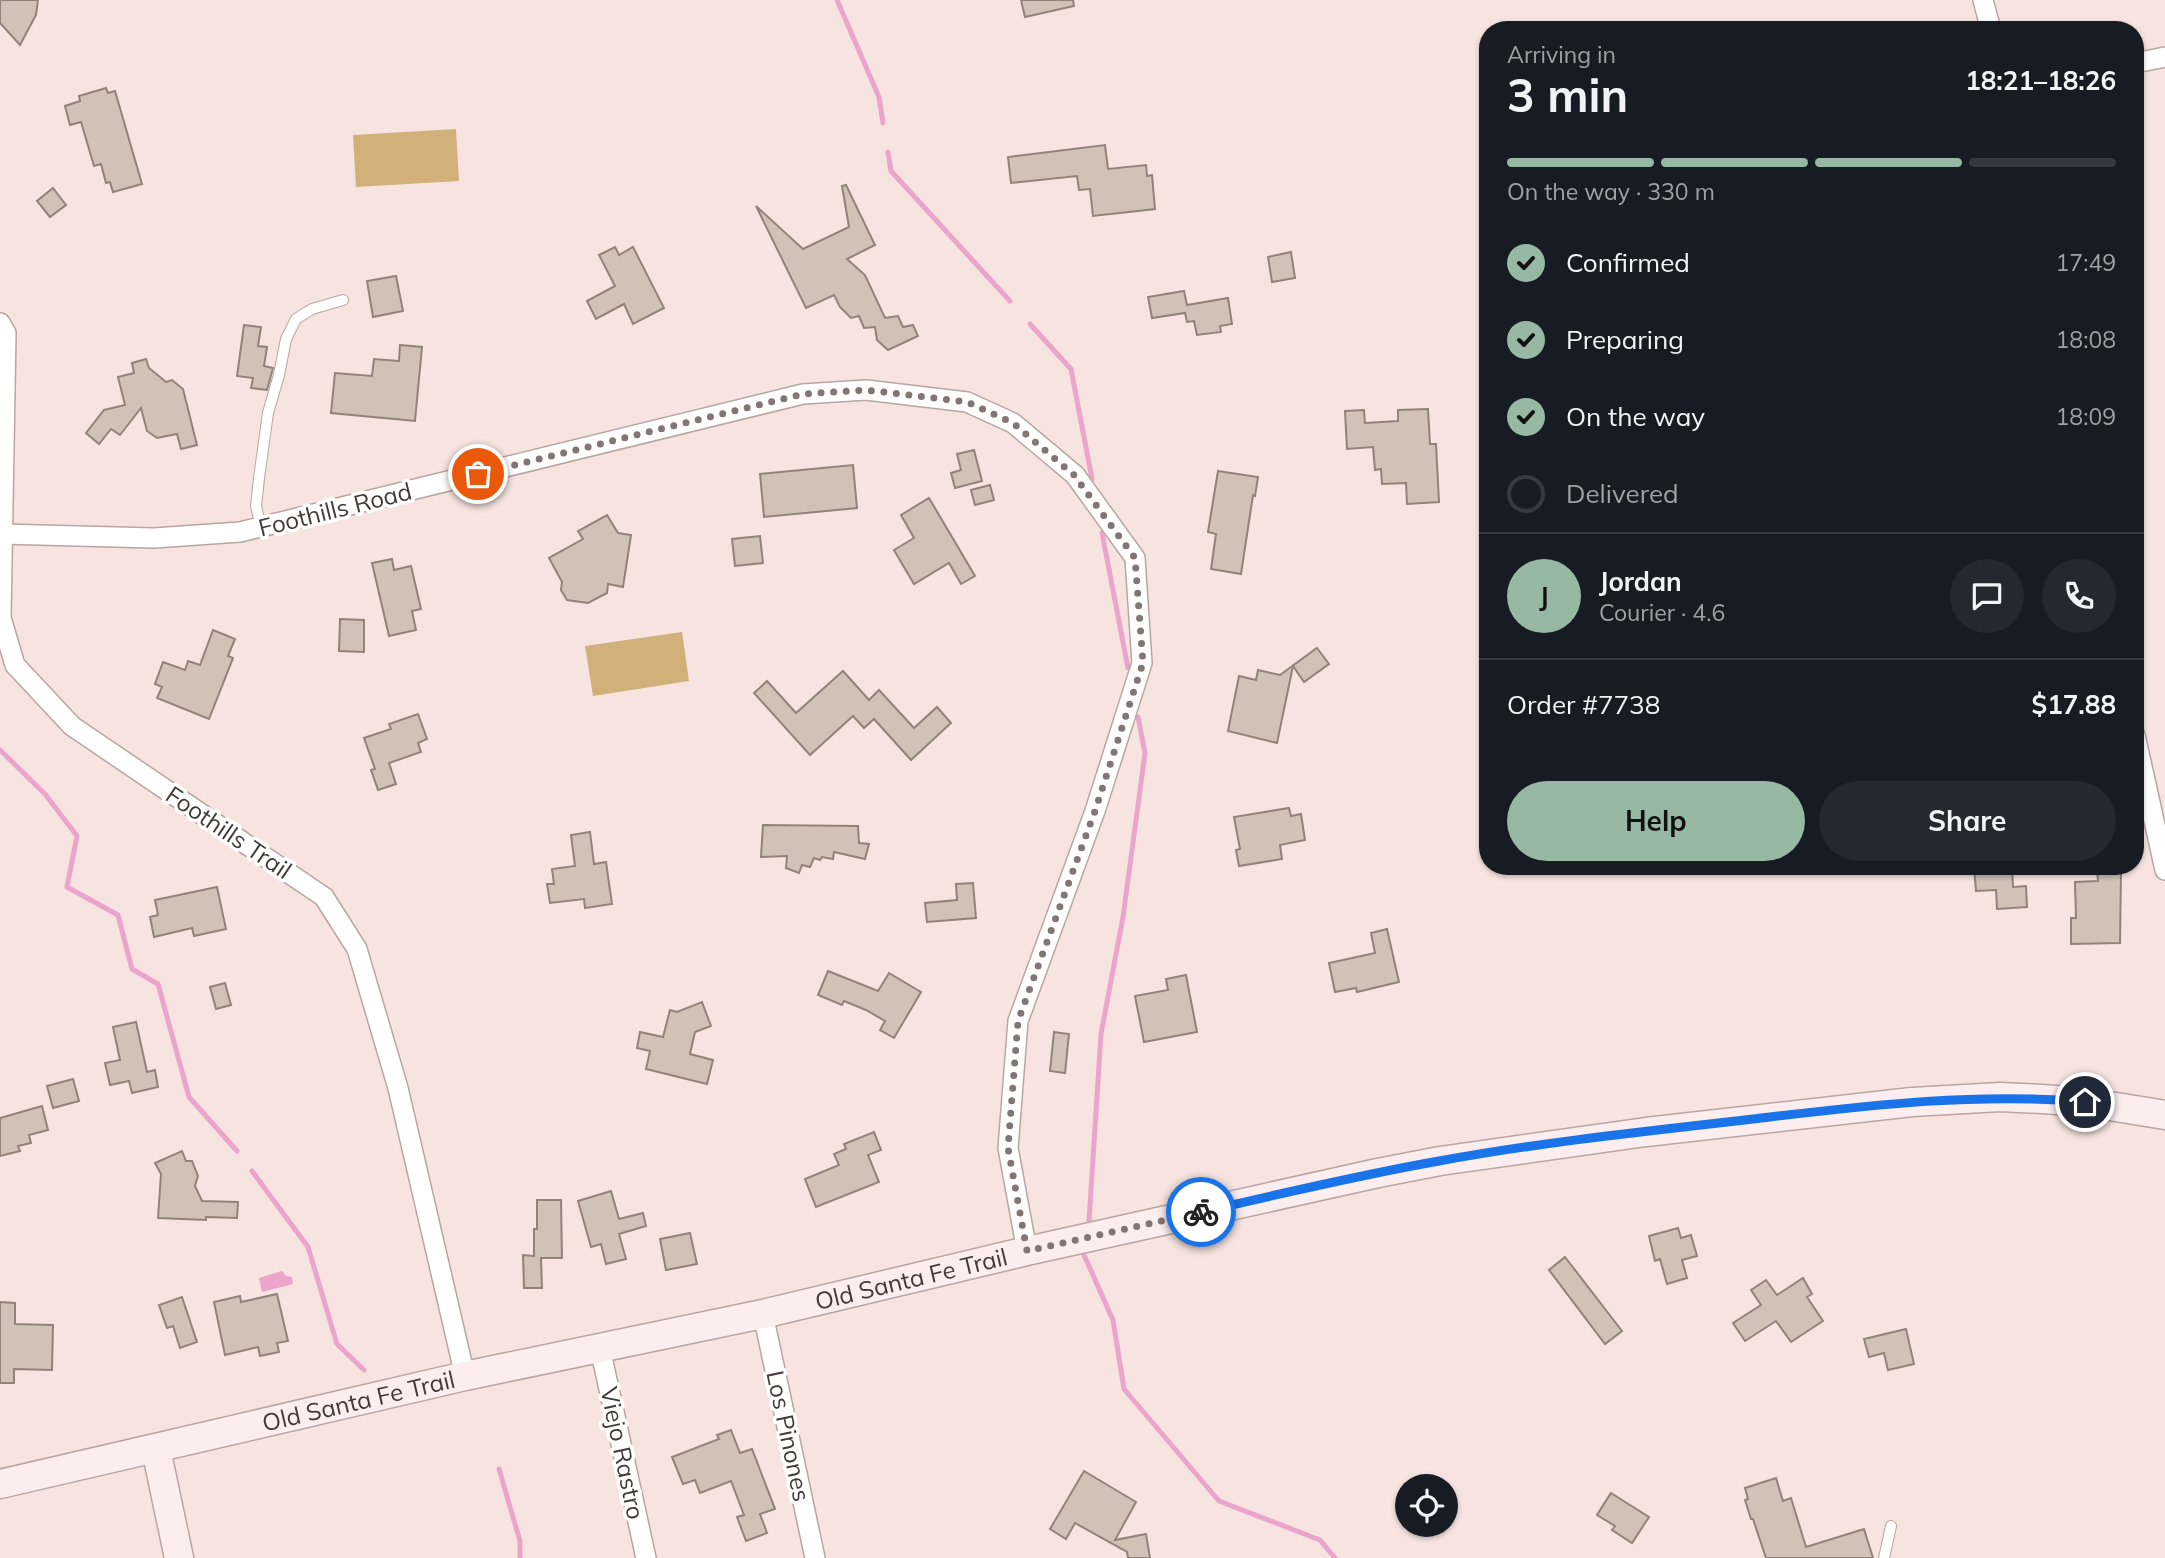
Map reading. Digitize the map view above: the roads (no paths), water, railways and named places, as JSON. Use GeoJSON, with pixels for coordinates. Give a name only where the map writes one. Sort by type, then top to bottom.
{"type":"FeatureCollection","features":[{"type":"Feature","properties":{"kind":"street"},"geometry":{"type":"LineString","coordinates":[[1983,0],[1989,21]]}},
{"type":"Feature","properties":{"kind":"street"},"geometry":{"type":"LineString","coordinates":[[2144,61],[2165,57]]}},
{"type":"Feature","properties":{"kind":"street","name":"Foothills Trail"},"geometry":{"type":"LineString","coordinates":[[0,323],[6,333],[1,618],[15,665],[72,726],[324,897],[357,949],[398,1088],[465,1376]]}},
{"type":"Feature","properties":{"kind":"street","name":"Foothills Road"},"geometry":{"type":"LineString","coordinates":[[2,534],[154,538],[240,532],[803,394],[866,390],[967,402],[1013,423],[1074,475],[1135,558],[1143,663],[1095,811],[1018,1021],[1008,1148],[1027,1251]]}},
{"type":"Feature","properties":{"kind":"street"},"geometry":{"type":"LineString","coordinates":[[2144,776],[2165,870]]}},
{"type":"Feature","properties":{"kind":"street","name":"Old Santa Fe Trail"},"geometry":{"type":"LineString","coordinates":[[0,1484],[465,1376],[763,1314],[1027,1251],[1378,1172],[1440,1161],[1671,1129],[1912,1102],[2000,1097],[2085,1102],[2165,1115]]}},
{"type":"Feature","properties":{"kind":"street","name":"Los Pinones"},"geometry":{"type":"LineString","coordinates":[[763,1314],[815,1558]]}},
{"type":"Feature","properties":{"kind":"street","name":"Viejo Rastro"},"geometry":{"type":"LineString","coordinates":[[600,1348],[646,1558]]}},
{"type":"Feature","properties":{"kind":"street"},"geometry":{"type":"LineString","coordinates":[[156,1449],[179,1558]]}},
{"type":"Feature","properties":{"kind":"lane"},"geometry":{"type":"LineString","coordinates":[[261,527],[256,506],[259,478],[268,413],[286,340],[296,319],[312,309],[343,300]]}},
{"type":"Feature","properties":{"kind":"lane"},"geometry":{"type":"LineString","coordinates":[[1884,1558],[1891,1526]]}},
{"type":"Feature","properties":{"kind":"waterway"},"geometry":{"type":"LineString","coordinates":[[837,0],[879,97],[883,123]]}},
{"type":"Feature","properties":{"kind":"waterway"},"geometry":{"type":"LineString","coordinates":[[888,152],[891,171],[1010,301]]}},
{"type":"Feature","properties":{"kind":"waterway"},"geometry":{"type":"LineString","coordinates":[[1030,324],[1071,369],[1092,479]]}},
{"type":"Feature","properties":{"kind":"waterway"},"geometry":{"type":"LineString","coordinates":[[1102,533],[1128,668]]}},
{"type":"Feature","properties":{"kind":"waterway"},"geometry":{"type":"LineString","coordinates":[[1089,1221],[1101,1034],[1123,917],[1145,753],[1138,717]]}},
{"type":"Feature","properties":{"kind":"waterway"},"geometry":{"type":"LineString","coordinates":[[0,750],[45,794],[77,836],[67,887],[118,915],[132,969],[158,984],[189,1097],[237,1151]]}},
{"type":"Feature","properties":{"kind":"waterway"},"geometry":{"type":"LineString","coordinates":[[252,1171],[308,1247],[337,1344],[364,1370]]}},
{"type":"Feature","properties":{"kind":"waterway"},"geometry":{"type":"LineString","coordinates":[[1084,1255],[1113,1320],[1124,1389],[1219,1501],[1320,1540],[1335,1558]]}},
{"type":"Feature","properties":{"kind":"waterway"},"geometry":{"type":"LineString","coordinates":[[499,1469],[520,1541],[520,1558]]}}]}
